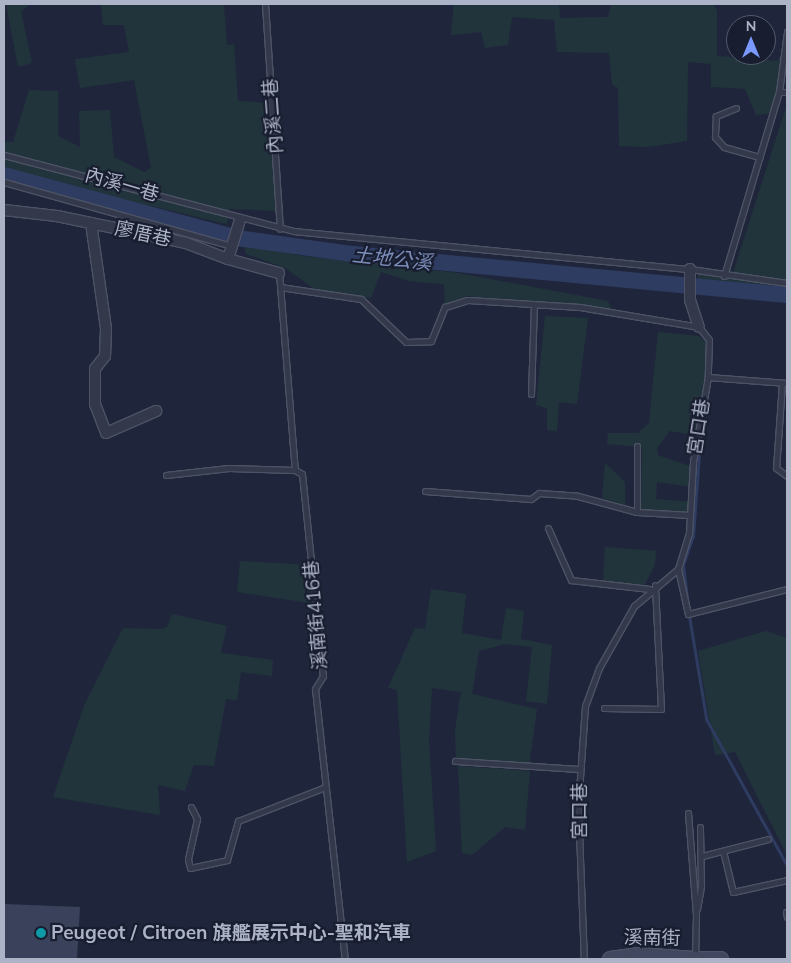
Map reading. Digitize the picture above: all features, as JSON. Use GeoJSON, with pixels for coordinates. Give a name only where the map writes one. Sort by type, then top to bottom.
{"type":"FeatureCollection","features":[{"type":"Feature","properties":{"kind":"street","name":"廖厝巷"},"geometry":{"type":"LineString","coordinates":[[4,210],[91,222],[186,242],[228,260],[279,273]]}},
{"type":"Feature","properties":{"kind":"street"},"geometry":{"type":"LineString","coordinates":[[91,222],[106,330],[105,356],[95,369],[94,404],[106,433],[156,411]]}},
{"type":"Feature","properties":{"kind":"street"},"geometry":{"type":"LineString","coordinates":[[228,260],[238,223]]}},
{"type":"Feature","properties":{"kind":"street"},"geometry":{"type":"LineString","coordinates":[[690,274],[690,300],[699,327]]}},
{"type":"Feature","properties":{"kind":"street","name":"溪南街"},"geometry":{"type":"LineString","coordinates":[[610,959],[638,955],[694,959]]}},
{"type":"Feature","properties":{"kind":"street","name":"溪南街"},"geometry":{"type":"LineString","coordinates":[[699,959],[720,959]]}},
{"type":"Feature","properties":{"kind":"lane","name":"內溪二巷"},"geometry":{"type":"LineString","coordinates":[[265,4],[280,229]]}},
{"type":"Feature","properties":{"kind":"lane"},"geometry":{"type":"LineString","coordinates":[[724,276],[779,92],[787,32]]}},
{"type":"Feature","properties":{"kind":"lane"},"geometry":{"type":"LineString","coordinates":[[779,92],[787,92]]}},
{"type":"Feature","properties":{"kind":"lane"},"geometry":{"type":"LineString","coordinates":[[736,108],[716,116],[715,137],[724,147],[760,157]]}},
{"type":"Feature","properties":{"kind":"lane","name":"內溪一巷"},"geometry":{"type":"LineString","coordinates":[[4,155],[118,182],[238,223],[690,274],[787,283]]}},
{"type":"Feature","properties":{"kind":"lane"},"geometry":{"type":"LineString","coordinates":[[4,182],[231,246]]}},
{"type":"Feature","properties":{"kind":"lane","name":"溪南街416巷"},"geometry":{"type":"LineString","coordinates":[[279,273],[294,470],[302,474],[322,676],[315,690],[345,959]]}},
{"type":"Feature","properties":{"kind":"lane"},"geometry":{"type":"LineString","coordinates":[[280,287],[361,299],[406,342],[424,344],[436,334],[445,307],[456,301],[580,307],[699,327]]}},
{"type":"Feature","properties":{"kind":"lane"},"geometry":{"type":"LineString","coordinates":[[531,394],[534,305]]}},
{"type":"Feature","properties":{"kind":"lane","name":"宮口巷"},"geometry":{"type":"LineString","coordinates":[[584,959],[580,768],[585,706],[599,668],[634,606],[653,587],[678,569],[690,515],[693,462],[708,377],[709,340],[699,327]]}},
{"type":"Feature","properties":{"kind":"lane"},"geometry":{"type":"LineString","coordinates":[[708,377],[785,383],[776,468],[787,476]]}},
{"type":"Feature","properties":{"kind":"lane"},"geometry":{"type":"LineString","coordinates":[[637,446],[637,512]]}},
{"type":"Feature","properties":{"kind":"lane"},"geometry":{"type":"LineString","coordinates":[[166,475],[229,468],[294,470]]}},
{"type":"Feature","properties":{"kind":"lane"},"geometry":{"type":"LineString","coordinates":[[425,491],[522,498],[539,493],[578,496],[637,512],[690,515]]}},
{"type":"Feature","properties":{"kind":"lane"},"geometry":{"type":"LineString","coordinates":[[548,528],[571,580],[653,587],[661,709],[604,708]]}},
{"type":"Feature","properties":{"kind":"lane"},"geometry":{"type":"LineString","coordinates":[[678,569],[688,614],[787,589]]}},
{"type":"Feature","properties":{"kind":"lane"},"geometry":{"type":"LineString","coordinates":[[455,762],[580,768]]}},
{"type":"Feature","properties":{"kind":"lane"},"geometry":{"type":"LineString","coordinates":[[191,807],[197,819],[188,858],[190,868],[227,860],[238,820],[325,788]]}},
{"type":"Feature","properties":{"kind":"lane"},"geometry":{"type":"LineString","coordinates":[[688,813],[696,915]]}},
{"type":"Feature","properties":{"kind":"lane"},"geometry":{"type":"LineString","coordinates":[[694,959],[702,856],[700,827]]}},
{"type":"Feature","properties":{"kind":"lane"},"geometry":{"type":"LineString","coordinates":[[702,856],[768,840]]}},
{"type":"Feature","properties":{"kind":"lane"},"geometry":{"type":"LineString","coordinates":[[723,850],[733,892],[787,880]]}},
{"type":"Feature","properties":{"kind":"shaded area"},"geometry":{"type":"Polygon","coordinates":[[[6,4],[31,4],[21,11],[32,63],[18,67],[6,4]]]}},
{"type":"Feature","properties":{"kind":"shaded area"},"geometry":{"type":"Polygon","coordinates":[[[101,4],[224,4],[227,45],[234,44],[238,101],[266,103],[273,110],[278,211],[230,209],[227,224],[4,171],[4,142],[13,142],[29,90],[58,91],[58,136],[80,147],[79,111],[110,110],[114,157],[144,172],[151,168],[134,80],[80,88],[75,59],[129,52],[124,25],[103,25],[101,4]]]}},
{"type":"Feature","properties":{"kind":"shaded area"},"geometry":{"type":"Polygon","coordinates":[[[454,4],[559,4],[560,18],[608,17],[611,4],[713,4],[717,10],[717,56],[726,57],[726,65],[776,65],[776,61],[785,48],[773,113],[756,115],[745,89],[711,87],[711,64],[688,62],[687,141],[648,147],[619,146],[618,88],[612,84],[609,53],[557,52],[554,20],[512,17],[508,45],[485,48],[481,32],[451,35],[454,4]]]}},
{"type":"Feature","properties":{"kind":"shaded area"},"geometry":{"type":"Polygon","coordinates":[[[787,104],[787,296],[698,283],[698,268],[733,273],[787,104]]]}},
{"type":"Feature","properties":{"kind":"shaded area"},"geometry":{"type":"Polygon","coordinates":[[[244,245],[303,256],[458,273],[608,301],[612,310],[468,296],[445,307],[444,284],[409,281],[381,272],[371,298],[316,290],[285,268],[246,254],[244,245]]]}},
{"type":"Feature","properties":{"kind":"shaded area"},"geometry":{"type":"Polygon","coordinates":[[[545,316],[588,318],[577,404],[559,402],[557,431],[547,430],[547,408],[536,405],[545,316]]]}},
{"type":"Feature","properties":{"kind":"shaded area"},"geometry":{"type":"Polygon","coordinates":[[[658,332],[699,336],[710,346],[698,436],[670,431],[657,448],[658,455],[695,468],[694,487],[657,482],[656,499],[693,502],[689,514],[660,515],[641,509],[642,447],[607,444],[608,433],[638,433],[649,423],[658,332]]]}},
{"type":"Feature","properties":{"kind":"shaded area"},"geometry":{"type":"Polygon","coordinates":[[[605,463],[625,482],[625,505],[602,498],[605,463]]]}},
{"type":"Feature","properties":{"kind":"shaded area"},"geometry":{"type":"Polygon","coordinates":[[[605,547],[656,551],[655,564],[643,589],[603,584],[605,547]]]}},
{"type":"Feature","properties":{"kind":"shaded area"},"geometry":{"type":"Polygon","coordinates":[[[240,561],[312,565],[315,604],[237,592],[240,561]]]}},
{"type":"Feature","properties":{"kind":"shaded area"},"geometry":{"type":"Polygon","coordinates":[[[431,589],[466,594],[462,633],[501,640],[506,608],[524,611],[521,639],[552,645],[547,704],[526,701],[532,647],[505,644],[479,651],[472,694],[537,709],[529,766],[456,762],[455,730],[461,692],[432,688],[429,740],[436,851],[407,862],[397,690],[388,688],[415,628],[425,629],[431,589]]]}},
{"type":"Feature","properties":{"kind":"shaded area"},"geometry":{"type":"Polygon","coordinates":[[[172,614],[227,626],[221,653],[273,660],[272,676],[241,672],[237,700],[226,699],[214,766],[194,765],[185,791],[158,785],[160,815],[53,797],[84,706],[123,628],[162,629],[167,627],[172,614]]]}},
{"type":"Feature","properties":{"kind":"shaded area"},"geometry":{"type":"Polygon","coordinates":[[[766,631],[787,638],[787,855],[735,752],[715,755],[698,651],[766,631]]]}},
{"type":"Feature","properties":{"kind":"shaded area"},"geometry":{"type":"Polygon","coordinates":[[[458,766],[530,771],[525,830],[505,827],[472,855],[462,853],[458,766]]]}},
{"type":"Feature","properties":{"kind":"building","name":"Peugeot / Citroen 旗艦展示中心-聖和汽車"},"geometry":{"type":"Polygon","coordinates":[[[4,904],[80,907],[77,959],[4,959],[4,904]]]}},
{"type":"Feature","properties":{"kind":"waterway","name":"土地公溪"},"geometry":{"type":"LineString","coordinates":[[4,175],[237,238],[353,254],[787,295]]}},
{"type":"Feature","properties":{"kind":"waterway"},"geometry":{"type":"LineString","coordinates":[[688,606],[683,565],[693,536],[699,454]]}},
{"type":"Feature","properties":{"kind":"waterway"},"geometry":{"type":"LineString","coordinates":[[689,613],[707,720],[787,865]]}},
{"type":"Feature","properties":{"kind":"place","name":"Peugeot / Citroen 旗艦展示中心-聖和汽車"},"geometry":{"type":"Point","coordinates":[41,933]}}]}
